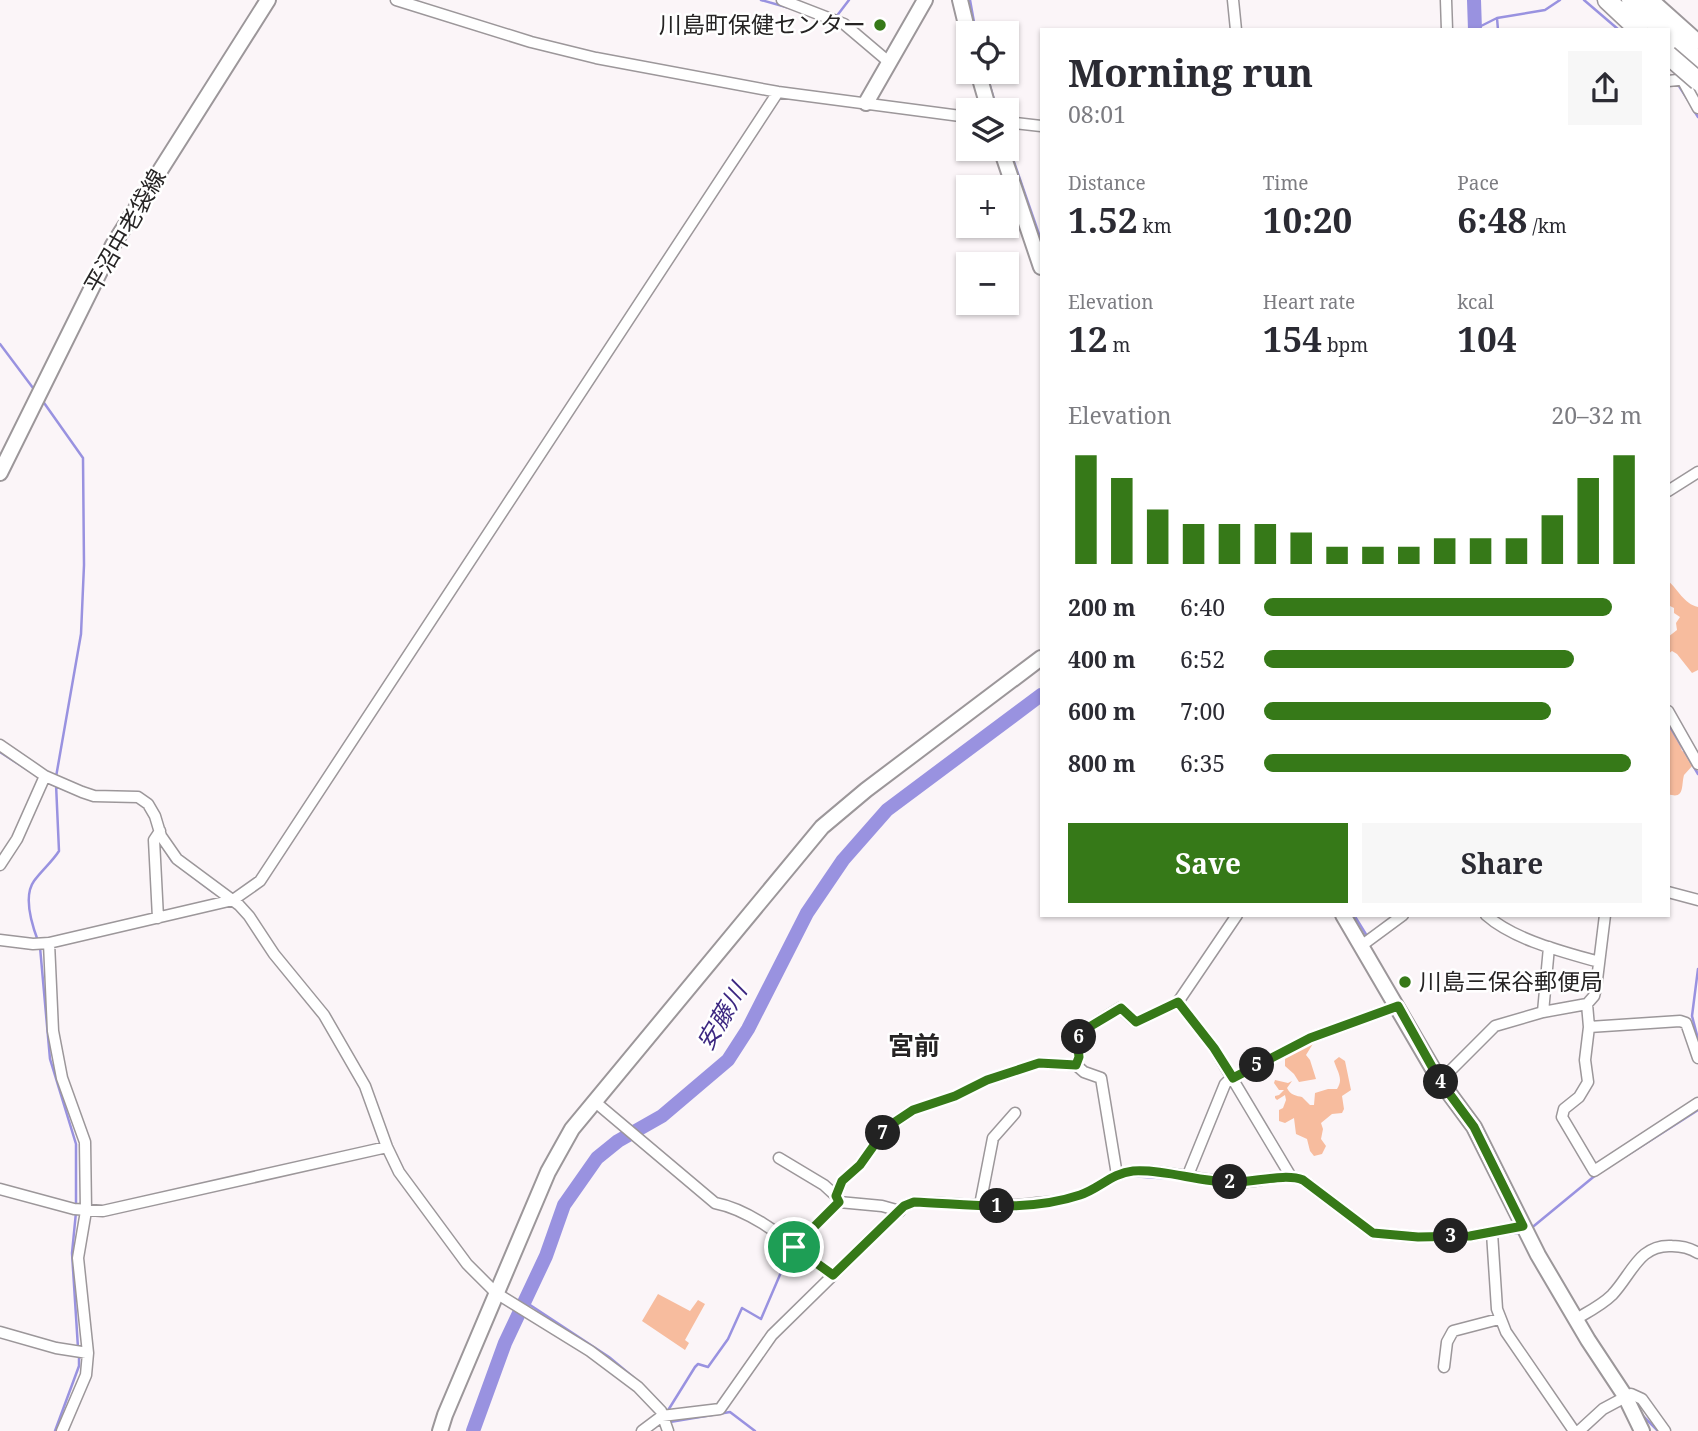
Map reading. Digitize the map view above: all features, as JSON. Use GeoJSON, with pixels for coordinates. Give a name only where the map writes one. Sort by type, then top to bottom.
{"type":"FeatureCollection","features":[{"type":"Feature","properties":{"kind":"highway"},"geometry":{"type":"LineString","coordinates":[[1607,0],[1637,28]]}},
{"type":"Feature","properties":{"kind":"highway"},"geometry":{"type":"LineString","coordinates":[[1631,0],[1661,28]]}},
{"type":"Feature","properties":{"kind":"highway"},"geometry":{"type":"LineString","coordinates":[[1670,36],[1698,61]]}},
{"type":"Feature","properties":{"kind":"highway"},"geometry":{"type":"LineString","coordinates":[[1670,57],[1693,80]]}},
{"type":"Feature","properties":{"kind":"street","name":"平沼中老袋線"},"geometry":{"type":"LineString","coordinates":[[0,473],[113,245],[268,0]]}},
{"type":"Feature","properties":{"kind":"street"},"geometry":{"type":"LineString","coordinates":[[396,0],[531,42],[596,58],[778,92],[956,115]]}},
{"type":"Feature","properties":{"kind":"street"},"geometry":{"type":"LineString","coordinates":[[782,0],[844,24],[890,63]]}},
{"type":"Feature","properties":{"kind":"street"},"geometry":{"type":"LineString","coordinates":[[866,103],[925,0]]}},
{"type":"Feature","properties":{"kind":"street"},"geometry":{"type":"LineString","coordinates":[[960,0],[965,21]]}},
{"type":"Feature","properties":{"kind":"street"},"geometry":{"type":"LineString","coordinates":[[1233,0],[1236,28]]}},
{"type":"Feature","properties":{"kind":"street"},"geometry":{"type":"LineString","coordinates":[[1446,0],[1447,28]]}},
{"type":"Feature","properties":{"kind":"street"},"geometry":{"type":"LineString","coordinates":[[1651,0],[1698,42]]}},
{"type":"Feature","properties":{"kind":"street"},"geometry":{"type":"LineString","coordinates":[[1670,80],[1693,80],[1698,108]]}},
{"type":"Feature","properties":{"kind":"street"},"geometry":{"type":"LineString","coordinates":[[0,940],[49,943],[233,900],[255,886],[265,875],[778,92]]}},
{"type":"Feature","properties":{"kind":"street"},"geometry":{"type":"LineString","coordinates":[[1019,123],[1040,126]]}},
{"type":"Feature","properties":{"kind":"street"},"geometry":{"type":"LineString","coordinates":[[1005,161],[1040,264]]}},
{"type":"Feature","properties":{"kind":"street"},"geometry":{"type":"LineString","coordinates":[[1670,490],[1698,472]]}},
{"type":"Feature","properties":{"kind":"street"},"geometry":{"type":"LineString","coordinates":[[440,1431],[444,1415],[502,1297],[548,1172],[572,1129],[822,827],[866,790],[1040,659]]}},
{"type":"Feature","properties":{"kind":"street"},"geometry":{"type":"LineString","coordinates":[[1670,714],[1698,764]]}},
{"type":"Feature","properties":{"kind":"street"},"geometry":{"type":"LineString","coordinates":[[0,745],[45,776],[94,796],[138,797],[148,804],[177,859],[233,900],[249,916],[274,954],[332,1027],[365,1086],[399,1172],[467,1264],[502,1297],[617,1370],[655,1404],[668,1431]]}},
{"type":"Feature","properties":{"kind":"street"},"geometry":{"type":"LineString","coordinates":[[0,864],[17,839],[45,776]]}},
{"type":"Feature","properties":{"kind":"street"},"geometry":{"type":"LineString","coordinates":[[158,918],[154,840],[160,831]]}},
{"type":"Feature","properties":{"kind":"street"},"geometry":{"type":"LineString","coordinates":[[1670,893],[1698,900]]}},
{"type":"Feature","properties":{"kind":"street"},"geometry":{"type":"LineString","coordinates":[[1076,1065],[1079,1057],[1077,1039],[1086,1029],[1121,1008],[1136,1022],[1178,1002],[1236,917]]}},
{"type":"Feature","properties":{"kind":"street"},"geometry":{"type":"LineString","coordinates":[[1344,917],[1440,1081],[1474,1127],[1553,1283],[1625,1396],[1642,1431]]}},
{"type":"Feature","properties":{"kind":"street"},"geometry":{"type":"LineString","coordinates":[[1361,946],[1400,917]]}},
{"type":"Feature","properties":{"kind":"street"},"geometry":{"type":"LineString","coordinates":[[1489,917],[1514,932],[1549,947],[1599,962]]}},
{"type":"Feature","properties":{"kind":"street"},"geometry":{"type":"LineString","coordinates":[[1440,1081],[1495,1026],[1543,1012],[1587,1004],[1594,996],[1596,988],[1605,917]]}},
{"type":"Feature","properties":{"kind":"street"},"geometry":{"type":"LineString","coordinates":[[49,943],[53,1031],[62,1078],[85,1142],[86,1211],[78,1258],[88,1353],[86,1375],[62,1431]]}},
{"type":"Feature","properties":{"kind":"street"},"geometry":{"type":"LineString","coordinates":[[1543,1012],[1549,947]]}},
{"type":"Feature","properties":{"kind":"street"},"geometry":{"type":"LineString","coordinates":[[1178,1002],[1214,1048],[1290,1175]]}},
{"type":"Feature","properties":{"kind":"street"},"geometry":{"type":"LineString","coordinates":[[1587,1004],[1589,1027],[1585,1049],[1588,1082],[1586,1088],[1564,1109],[1562,1117],[1594,1171],[1698,1102]]}},
{"type":"Feature","properties":{"kind":"street"},"geometry":{"type":"LineString","coordinates":[[1188,1175],[1225,1084],[1310,1038],[1398,1006]]}},
{"type":"Feature","properties":{"kind":"street"},"geometry":{"type":"LineString","coordinates":[[1589,1027],[1681,1021],[1686,1023],[1698,1058]]}},
{"type":"Feature","properties":{"kind":"street"},"geometry":{"type":"LineString","coordinates":[[794,1247],[838,1199],[842,1181],[860,1165],[889,1126],[913,1110],[955,1096],[987,1080],[1039,1063],[1076,1065],[1084,1072],[1101,1078],[1117,1175]]}},
{"type":"Feature","properties":{"kind":"street"},"geometry":{"type":"LineString","coordinates":[[594,1101],[715,1203],[734,1207],[833,1275]]}},
{"type":"Feature","properties":{"kind":"street"},"geometry":{"type":"LineString","coordinates":[[980,1205],[993,1138],[1014,1113]]}},
{"type":"Feature","properties":{"kind":"street"},"geometry":{"type":"LineString","coordinates":[[0,1189],[86,1211],[122,1207],[387,1147]]}},
{"type":"Feature","properties":{"kind":"street"},"geometry":{"type":"LineString","coordinates":[[779,1158],[824,1185],[838,1199],[900,1211]]}},
{"type":"Feature","properties":{"kind":"street"},"geometry":{"type":"LineString","coordinates":[[642,1431],[662,1416],[720,1409],[772,1335],[900,1211],[914,1202],[1034,1204],[1080,1195],[1117,1175],[1133,1171],[1188,1175],[1220,1182],[1258,1182],[1290,1175],[1303,1180],[1373,1233],[1418,1237],[1492,1233],[1523,1226]]}},
{"type":"Feature","properties":{"kind":"street"},"geometry":{"type":"LineString","coordinates":[[1492,1233],[1499,1319],[1576,1431],[1591,1418],[1631,1394],[1642,1399],[1665,1431]]}},
{"type":"Feature","properties":{"kind":"street"},"geometry":{"type":"LineString","coordinates":[[1576,1319],[1611,1296],[1651,1248],[1658,1245],[1675,1246],[1698,1252]]}},
{"type":"Feature","properties":{"kind":"street"},"geometry":{"type":"LineString","coordinates":[[1444,1367],[1447,1342],[1453,1331],[1499,1319]]}},
{"type":"Feature","properties":{"kind":"street"},"geometry":{"type":"LineString","coordinates":[[0,1332],[56,1348],[88,1353]]}},
{"type":"Feature","properties":{"kind":"shaded area"},"geometry":{"type":"Polygon","coordinates":[[[1670,583],[1685,600],[1698,607],[1698,670],[1692,673],[1677,654],[1670,652],[1670,635],[1677,630],[1676,623],[1680,617],[1674,613],[1674,608],[1670,606],[1670,583]]]}},
{"type":"Feature","properties":{"kind":"shaded area"},"geometry":{"type":"Polygon","coordinates":[[[1670,724],[1676,732],[1682,751],[1688,753],[1694,764],[1684,775],[1680,794],[1670,794],[1670,724]]]}},
{"type":"Feature","properties":{"kind":"shaded area"},"geometry":{"type":"Polygon","coordinates":[[[1312,1040],[1314,1042],[1306,1055],[1316,1079],[1299,1082],[1285,1066],[1285,1055],[1312,1040]]]}},
{"type":"Feature","properties":{"kind":"shaded area"},"geometry":{"type":"Polygon","coordinates":[[[1339,1057],[1345,1061],[1351,1090],[1342,1096],[1342,1113],[1332,1114],[1321,1123],[1321,1139],[1326,1146],[1322,1154],[1314,1156],[1307,1139],[1296,1134],[1294,1118],[1285,1123],[1279,1121],[1279,1110],[1283,1108],[1286,1100],[1285,1095],[1277,1100],[1275,1098],[1284,1090],[1279,1090],[1274,1083],[1275,1080],[1288,1083],[1292,1081],[1287,1088],[1290,1092],[1314,1105],[1315,1093],[1337,1089],[1340,1082],[1334,1061],[1339,1057]]]}},
{"type":"Feature","properties":{"kind":"shaded area"},"geometry":{"type":"Polygon","coordinates":[[[658,1294],[690,1311],[698,1300],[705,1304],[685,1340],[689,1343],[685,1350],[642,1321],[658,1294]]]}},
{"type":"Feature","properties":{"kind":"waterway"},"geometry":{"type":"LineString","coordinates":[[761,0],[793,9]]}},
{"type":"Feature","properties":{"kind":"waterway"},"geometry":{"type":"LineString","coordinates":[[836,17],[849,0]]}},
{"type":"Feature","properties":{"kind":"waterway"},"geometry":{"type":"LineString","coordinates":[[970,0],[974,21]]}},
{"type":"Feature","properties":{"kind":"waterway","name":"安藤川"},"geometry":{"type":"LineString","coordinates":[[1474,0],[1475,28]]}},
{"type":"Feature","properties":{"kind":"waterway"},"geometry":{"type":"LineString","coordinates":[[1477,28],[1497,18],[1545,10],[1560,0]]}},
{"type":"Feature","properties":{"kind":"waterway"},"geometry":{"type":"LineString","coordinates":[[1584,0],[1617,28]]}},
{"type":"Feature","properties":{"kind":"waterway"},"geometry":{"type":"LineString","coordinates":[[1497,18],[1498,28]]}},
{"type":"Feature","properties":{"kind":"waterway"},"geometry":{"type":"LineString","coordinates":[[1677,83],[1688,100]]}},
{"type":"Feature","properties":{"kind":"waterway"},"geometry":{"type":"LineString","coordinates":[[989,84],[994,98]]}},
{"type":"Feature","properties":{"kind":"waterway"},"geometry":{"type":"LineString","coordinates":[[1693,109],[1698,117]]}},
{"type":"Feature","properties":{"kind":"waterway"},"geometry":{"type":"LineString","coordinates":[[1014,161],[1040,237]]}},
{"type":"Feature","properties":{"kind":"waterway"},"geometry":{"type":"LineString","coordinates":[[0,344],[36,392]]}},
{"type":"Feature","properties":{"kind":"waterway"},"geometry":{"type":"LineString","coordinates":[[42,400],[83,458],[84,565],[81,634],[56,777]]}},
{"type":"Feature","properties":{"kind":"waterway","name":"安藤川"},"geometry":{"type":"LineString","coordinates":[[473,1431],[505,1343],[546,1256],[564,1205],[597,1158],[618,1141],[662,1116],[728,1060],[748,1029],[807,913],[843,860],[887,810],[1040,696]]}},
{"type":"Feature","properties":{"kind":"waterway"},"geometry":{"type":"LineString","coordinates":[[1670,726],[1698,774]]}},
{"type":"Feature","properties":{"kind":"waterway"},"geometry":{"type":"LineString","coordinates":[[0,752],[34,774]]}},
{"type":"Feature","properties":{"kind":"waterway"},"geometry":{"type":"LineString","coordinates":[[49,783],[68,791]]}},
{"type":"Feature","properties":{"kind":"waterway"},"geometry":{"type":"LineString","coordinates":[[38,941],[31,919],[29,894],[34,881],[59,851],[56,784]]}},
{"type":"Feature","properties":{"kind":"waterway"},"geometry":{"type":"LineString","coordinates":[[162,845],[172,861],[213,892]]}},
{"type":"Feature","properties":{"kind":"waterway"},"geometry":{"type":"LineString","coordinates":[[1355,917],[1367,936]]}},
{"type":"Feature","properties":{"kind":"waterway"},"geometry":{"type":"LineString","coordinates":[[40,947],[50,1059],[76,1144],[76,1205]]}},
{"type":"Feature","properties":{"kind":"waterway"},"geometry":{"type":"LineString","coordinates":[[1698,969],[1692,1016],[1698,1039]]}},
{"type":"Feature","properties":{"kind":"waterway"},"geometry":{"type":"LineString","coordinates":[[1626,1156],[1698,1110]]}},
{"type":"Feature","properties":{"kind":"waterway"},"geometry":{"type":"LineString","coordinates":[[1529,1230],[1597,1174]]}},
{"type":"Feature","properties":{"kind":"waterway"},"geometry":{"type":"LineString","coordinates":[[1131,1176],[1173,1179]]}},
{"type":"Feature","properties":{"kind":"waterway"},"geometry":{"type":"LineString","coordinates":[[1262,1184],[1284,1182]]}},
{"type":"Feature","properties":{"kind":"waterway"},"geometry":{"type":"LineString","coordinates":[[1203,1184],[1235,1187]]}},
{"type":"Feature","properties":{"kind":"waterway"},"geometry":{"type":"LineString","coordinates":[[76,1212],[72,1253],[78,1348]]}},
{"type":"Feature","properties":{"kind":"waterway"},"geometry":{"type":"LineString","coordinates":[[1499,1235],[1520,1233]]}},
{"type":"Feature","properties":{"kind":"waterway"},"geometry":{"type":"LineString","coordinates":[[1377,1238],[1405,1241]]}},
{"type":"Feature","properties":{"kind":"waterway"},"geometry":{"type":"LineString","coordinates":[[667,1412],[695,1367],[698,1364],[708,1367],[728,1339],[742,1308],[761,1319],[791,1249]]}},
{"type":"Feature","properties":{"kind":"waterway"},"geometry":{"type":"LineString","coordinates":[[524,1301],[609,1357],[633,1377]]}},
{"type":"Feature","properties":{"kind":"waterway"},"geometry":{"type":"LineString","coordinates":[[55,1431],[79,1366],[79,1355]]}},
{"type":"Feature","properties":{"kind":"waterway"},"geometry":{"type":"LineString","coordinates":[[646,1389],[661,1404]]}},
{"type":"Feature","properties":{"kind":"waterway"},"geometry":{"type":"LineString","coordinates":[[670,1422],[730,1412],[755,1431]]}},
{"type":"Feature","properties":{"kind":"waterway"},"geometry":{"type":"LineString","coordinates":[[1641,1414],[1658,1431]]}},
{"type":"Feature","properties":{"kind":"waterway"},"geometry":{"type":"LineString","coordinates":[[1630,1422],[1634,1431]]}},
{"type":"Feature","properties":{"kind":"place","name":"川島町保健センター"},"geometry":{"type":"Point","coordinates":[880,25]}},
{"type":"Feature","properties":{"kind":"place","name":"川島三保谷郵便局"},"geometry":{"type":"Point","coordinates":[1405,982]}},
{"type":"Feature","properties":{"kind":"district","name":"宮前"},"geometry":{"type":"Point","coordinates":[914,1046]}},
{"type":"Feature","properties":{"kind":"route"},"geometry":{"type":"LineString","coordinates":[[1178,1002],[1214,1048],[1233,1078],[1310,1038],[1398,1006],[1440,1081],[1474,1127],[1523,1226],[1470,1236],[1418,1237],[1373,1233],[1303,1180],[1290,1175],[1258,1182],[1220,1182],[1188,1175],[1133,1171],[1117,1175],[1080,1195],[1034,1204],[990,1206],[914,1202],[904,1206],[833,1275],[794,1247],[839,1202],[836,1196],[842,1181],[860,1165],[882,1134],[913,1110],[955,1096],[987,1080],[1039,1063],[1076,1065],[1079,1057],[1077,1039],[1086,1029],[1121,1008],[1136,1022],[1178,1002]]}}]}
